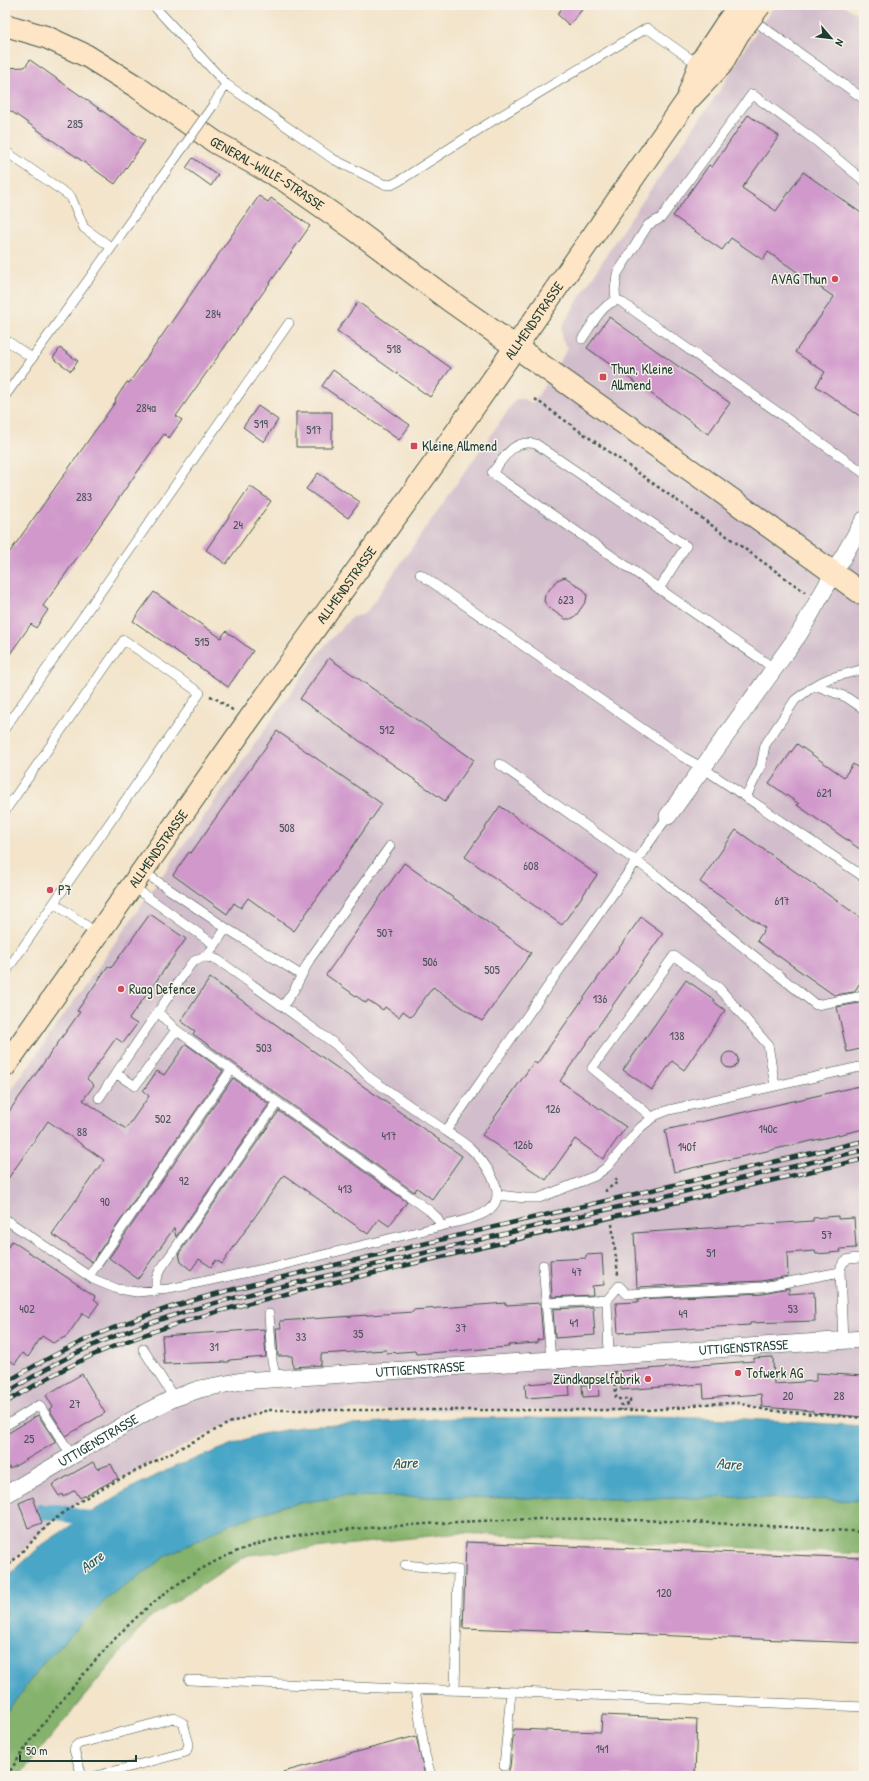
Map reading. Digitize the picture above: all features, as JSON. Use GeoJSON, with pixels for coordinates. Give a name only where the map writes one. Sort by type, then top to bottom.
{"type":"FeatureCollection","features":[{"type":"Feature","properties":{"kind":"main road","name":"ALLMENDSTRASSE"},"geometry":{"type":"LineString","coordinates":[[5,1066],[248,721],[418,487],[516,348],[686,102],[710,64],[740,5]]}},
{"type":"Feature","properties":{"kind":"main road","name":"ALLMENDSTRASSE"},"geometry":{"type":"LineString","coordinates":[[732,21],[760,5]]}},
{"type":"Feature","properties":{"kind":"main road","name":"GENERAL-WILLE-STRASSE"},"geometry":{"type":"LineString","coordinates":[[5,25],[60,43],[113,72],[215,142],[284,180],[354,229],[439,293],[713,486],[864,595]]}},
{"type":"Feature","properties":{"kind":"street"},"geometry":{"type":"LineString","coordinates":[[668,816],[774,669],[818,602],[864,520]]}},
{"type":"Feature","properties":{"kind":"street","name":"UTTIGENSTRASSE"},"geometry":{"type":"LineString","coordinates":[[5,1495],[148,1411],[174,1398],[200,1389],[221,1384],[276,1378],[864,1339]]}},
{"type":"Feature","properties":{"kind":"lane"},"geometry":{"type":"LineString","coordinates":[[153,5],[226,84],[333,159],[374,181],[391,185],[422,167],[489,123],[647,28],[689,58],[710,64]]}},
{"type":"Feature","properties":{"kind":"lane"},"geometry":{"type":"LineString","coordinates":[[732,21],[864,99]]}},
{"type":"Feature","properties":{"kind":"lane"},"geometry":{"type":"LineString","coordinates":[[5,396],[214,104],[226,84]]}},
{"type":"Feature","properties":{"kind":"lane"},"geometry":{"type":"LineString","coordinates":[[616,300],[615,290],[617,274],[644,232],[648,226],[661,218],[752,94],[816,141],[864,181]]}},
{"type":"Feature","properties":{"kind":"lane"},"geometry":{"type":"LineString","coordinates":[[5,151],[71,197],[84,228],[112,247]]}},
{"type":"Feature","properties":{"kind":"lane"},"geometry":{"type":"LineString","coordinates":[[582,339],[605,307],[616,300]]}},
{"type":"Feature","properties":{"kind":"lane"},"geometry":{"type":"LineString","coordinates":[[616,300],[624,303],[864,473]]}},
{"type":"Feature","properties":{"kind":"lane"},"geometry":{"type":"LineString","coordinates":[[5,728],[289,323]]}},
{"type":"Feature","properties":{"kind":"lane"},"geometry":{"type":"LineString","coordinates":[[5,341],[9,342],[32,358]]}},
{"type":"Feature","properties":{"kind":"lane"},"geometry":{"type":"LineString","coordinates":[[659,589],[686,546],[536,444],[527,441],[518,444],[492,473],[774,669]]}},
{"type":"Feature","properties":{"kind":"lane"},"geometry":{"type":"LineString","coordinates":[[420,574],[683,757],[703,768],[864,876]]}},
{"type":"Feature","properties":{"kind":"lane"},"geometry":{"type":"LineString","coordinates":[[5,812],[124,640],[200,693],[5,973]]}},
{"type":"Feature","properties":{"kind":"lane"},"geometry":{"type":"LineString","coordinates":[[746,797],[761,766],[765,745],[795,700],[815,685],[830,678],[864,669]]}},
{"type":"Feature","properties":{"kind":"lane"},"geometry":{"type":"LineString","coordinates":[[815,685],[846,697],[864,709]]}},
{"type":"Feature","properties":{"kind":"lane"},"geometry":{"type":"LineString","coordinates":[[499,764],[660,878],[694,908],[816,1005],[858,997],[864,993]]}},
{"type":"Feature","properties":{"kind":"lane"},"geometry":{"type":"LineString","coordinates":[[446,1131],[668,816]]}},
{"type":"Feature","properties":{"kind":"lane"},"geometry":{"type":"LineString","coordinates":[[283,1006],[316,951],[390,846]]}},
{"type":"Feature","properties":{"kind":"lane"},"geometry":{"type":"LineString","coordinates":[[137,878],[226,928],[301,975]]}},
{"type":"Feature","properties":{"kind":"lane"},"geometry":{"type":"LineString","coordinates":[[137,878],[215,945]]}},
{"type":"Feature","properties":{"kind":"lane"},"geometry":{"type":"LineString","coordinates":[[54,903],[98,934]]}},
{"type":"Feature","properties":{"kind":"lane"},"geometry":{"type":"LineString","coordinates":[[99,1098],[117,1074],[190,965],[194,960],[206,956],[226,928]]}},
{"type":"Feature","properties":{"kind":"lane"},"geometry":{"type":"LineString","coordinates":[[7,1224],[89,1276],[117,1289],[137,1292],[156,1292],[282,1265],[462,1221],[486,1212],[496,1202],[498,1188],[477,1155],[470,1148],[370,1078],[335,1044],[283,1006],[218,960],[206,956]]}},
{"type":"Feature","properties":{"kind":"lane"},"geometry":{"type":"LineString","coordinates":[[653,1118],[592,1068],[674,956],[718,988],[768,1045],[775,1086]]}},
{"type":"Feature","properties":{"kind":"lane"},"geometry":{"type":"LineString","coordinates":[[158,1012],[176,1030],[430,1211],[437,1218],[441,1226]]}},
{"type":"Feature","properties":{"kind":"lane"},"geometry":{"type":"LineString","coordinates":[[117,1074],[134,1086],[176,1030]]}},
{"type":"Feature","properties":{"kind":"lane"},"geometry":{"type":"LineString","coordinates":[[498,1195],[539,1198],[595,1176],[606,1167],[641,1127],[653,1118],[669,1110],[864,1066]]}},
{"type":"Feature","properties":{"kind":"lane"},"geometry":{"type":"LineString","coordinates":[[89,1276],[231,1070]]}},
{"type":"Feature","properties":{"kind":"lane"},"geometry":{"type":"LineString","coordinates":[[156,1292],[156,1280],[160,1270],[277,1103]]}},
{"type":"Feature","properties":{"kind":"lane"},"geometry":{"type":"LineString","coordinates":[[843,1341],[840,1272],[841,1264],[847,1259],[864,1258]]}},
{"type":"Feature","properties":{"kind":"lane"},"geometry":{"type":"LineString","coordinates":[[543,1265],[550,1360]]}},
{"type":"Feature","properties":{"kind":"lane"},"geometry":{"type":"LineString","coordinates":[[608,1356],[607,1300],[619,1286],[627,1294],[763,1287],[840,1272]]}},
{"type":"Feature","properties":{"kind":"lane"},"geometry":{"type":"LineString","coordinates":[[546,1303],[607,1300]]}},
{"type":"Feature","properties":{"kind":"lane"},"geometry":{"type":"LineString","coordinates":[[269,1314],[272,1361],[276,1378]]}},
{"type":"Feature","properties":{"kind":"lane"},"geometry":{"type":"LineString","coordinates":[[143,1350],[174,1398]]}},
{"type":"Feature","properties":{"kind":"lane"},"geometry":{"type":"LineString","coordinates":[[5,1426],[40,1405],[72,1456]]}},
{"type":"Feature","properties":{"kind":"lane"},"geometry":{"type":"LineString","coordinates":[[405,1565],[458,1570],[455,1690]]}},
{"type":"Feature","properties":{"kind":"lane"},"geometry":{"type":"LineString","coordinates":[[189,1680],[864,1707]]}},
{"type":"Feature","properties":{"kind":"lane"},"geometry":{"type":"LineString","coordinates":[[415,1689],[424,1754],[431,1776]]}},
{"type":"Feature","properties":{"kind":"lane"},"geometry":{"type":"LineString","coordinates":[[504,1766],[511,1692]]}},
{"type":"Feature","properties":{"kind":"lane"},"geometry":{"type":"LineString","coordinates":[[82,1776],[74,1750],[78,1744],[174,1718],[183,1723],[189,1744],[186,1752],[96,1776]]}},
{"type":"Feature","properties":{"kind":"path"},"geometry":{"type":"LineString","coordinates":[[535,399],[818,602]]}},
{"type":"Feature","properties":{"kind":"path"},"geometry":{"type":"LineString","coordinates":[[200,693],[215,698],[248,721]]}},
{"type":"Feature","properties":{"kind":"path"},"geometry":{"type":"LineString","coordinates":[[612,1224],[619,1286]]}},
{"type":"Feature","properties":{"kind":"path"},"geometry":{"type":"LineString","coordinates":[[615,1372],[616,1399],[630,1399],[630,1404],[620,1405],[621,1410]]}},
{"type":"Feature","properties":{"kind":"path"},"geometry":{"type":"LineString","coordinates":[[5,1568],[51,1522],[71,1507],[123,1476],[229,1423],[268,1410],[648,1410],[686,1407],[700,1404],[738,1403],[766,1410],[864,1418]]}},
{"type":"Feature","properties":{"kind":"shaded area"},"geometry":{"type":"Polygon","coordinates":[[[775,5],[843,5],[864,18],[864,1418],[766,1410],[738,1403],[700,1404],[686,1407],[648,1410],[268,1410],[229,1423],[95,1492],[51,1522],[5,1569],[5,1099],[321,650],[352,617],[362,615],[368,610],[516,399],[523,399],[533,403],[568,348],[562,340],[562,327],[581,295],[621,232],[722,87],[746,47],[775,5]]]}},
{"type":"Feature","properties":{"kind":"green space"},"geometry":{"type":"Polygon","coordinates":[[[345,1496],[626,1499],[745,1497],[864,1501],[864,1554],[460,1533],[248,1555],[148,1619],[19,1776],[5,1776],[5,1714],[44,1662],[107,1599],[165,1557],[230,1524],[286,1505],[345,1496]]]}},
{"type":"Feature","properties":{"kind":"water","name":"Aare"},"geometry":{"type":"Polygon","coordinates":[[[640,1417],[745,1419],[864,1426],[864,1501],[745,1497],[626,1499],[345,1496],[286,1505],[230,1524],[165,1557],[107,1599],[44,1662],[5,1714],[5,1579],[42,1545],[79,1520],[127,1490],[174,1467],[257,1435],[301,1427],[454,1418],[640,1417]]]}},
{"type":"Feature","properties":{"kind":"building"},"geometry":{"type":"Polygon","coordinates":[[[565,5],[586,5],[569,25],[557,14],[565,5]]]}},
{"type":"Feature","properties":{"kind":"building"},"geometry":{"type":"Polygon","coordinates":[[[30,60],[145,141],[115,184],[5,107],[5,68],[25,67],[30,60]]]}},
{"type":"Feature","properties":{"kind":"building","name":"AVAG Thun"},"geometry":{"type":"Polygon","coordinates":[[[748,115],[779,136],[742,188],[776,211],[803,172],[864,215],[864,419],[816,386],[825,372],[795,352],[834,297],[768,252],[763,260],[731,238],[722,250],[673,216],[709,165],[712,167],[748,115]]]}},
{"type":"Feature","properties":{"kind":"building"},"geometry":{"type":"Polygon","coordinates":[[[193,158],[218,175],[211,186],[186,168],[193,158]]]}},
{"type":"Feature","properties":{"kind":"building"},"geometry":{"type":"Polygon","coordinates":[[[259,196],[268,202],[271,198],[310,226],[176,416],[182,420],[169,438],[164,434],[43,606],[48,610],[36,628],[31,624],[5,661],[5,559],[116,401],[115,400],[127,382],[129,383],[259,196]]]}},
{"type":"Feature","properties":{"kind":"building"},"geometry":{"type":"Polygon","coordinates":[[[358,302],[451,368],[430,397],[337,331],[358,302]]]}},
{"type":"Feature","properties":{"kind":"building"},"geometry":{"type":"Polygon","coordinates":[[[609,317],[730,403],[708,434],[587,348],[609,317]]]}},
{"type":"Feature","properties":{"kind":"building"},"geometry":{"type":"Polygon","coordinates":[[[60,348],[78,361],[71,371],[53,358],[60,348]]]}},
{"type":"Feature","properties":{"kind":"building"},"geometry":{"type":"Polygon","coordinates":[[[333,370],[410,425],[399,440],[322,386],[333,370]]]}},
{"type":"Feature","properties":{"kind":"building"},"geometry":{"type":"Polygon","coordinates":[[[258,406],[278,420],[264,442],[243,427],[258,406]]]}},
{"type":"Feature","properties":{"kind":"building"},"geometry":{"type":"Polygon","coordinates":[[[296,412],[332,412],[332,447],[296,447],[296,412]]]}},
{"type":"Feature","properties":{"kind":"building"},"geometry":{"type":"Polygon","coordinates":[[[318,473],[360,502],[348,518],[306,489],[318,473]]]}},
{"type":"Feature","properties":{"kind":"building"},"geometry":{"type":"Polygon","coordinates":[[[250,486],[271,501],[226,564],[206,550],[250,486]]]}},
{"type":"Feature","properties":{"kind":"building"},"geometry":{"type":"Polygon","coordinates":[[[565,577],[584,590],[587,595],[586,601],[575,617],[570,619],[565,619],[548,607],[544,601],[545,595],[557,580],[565,577]]]}},
{"type":"Feature","properties":{"kind":"building"},"geometry":{"type":"Polygon","coordinates":[[[154,592],[221,638],[226,631],[253,651],[228,687],[133,621],[154,592]]]}},
{"type":"Feature","properties":{"kind":"building"},"geometry":{"type":"Polygon","coordinates":[[[329,658],[474,760],[445,801],[300,699],[329,658]]]}},
{"type":"Feature","properties":{"kind":"building"},"geometry":{"type":"Polygon","coordinates":[[[277,731],[382,804],[294,931],[248,898],[241,908],[234,903],[227,914],[173,875],[189,852],[191,853],[277,731]]]}},
{"type":"Feature","properties":{"kind":"building"},"geometry":{"type":"Polygon","coordinates":[[[797,744],[844,777],[853,764],[864,772],[864,852],[797,805],[799,804],[769,783],[797,744]]]}},
{"type":"Feature","properties":{"kind":"building"},"geometry":{"type":"Polygon","coordinates":[[[500,806],[597,875],[562,925],[465,857],[500,806]]]}},
{"type":"Feature","properties":{"kind":"building"},"geometry":{"type":"Polygon","coordinates":[[[736,830],[864,920],[864,977],[854,992],[834,995],[757,941],[765,928],[700,882],[736,830]]]}},
{"type":"Feature","properties":{"kind":"building"},"geometry":{"type":"Polygon","coordinates":[[[404,863],[531,953],[482,1021],[433,987],[411,1017],[403,1011],[399,1017],[385,1007],[383,1010],[368,1000],[366,1003],[326,975],[404,863]]]}},
{"type":"Feature","properties":{"kind":"building"},"geometry":{"type":"Polygon","coordinates":[[[150,914],[186,939],[129,1019],[137,1024],[123,1043],[116,1038],[87,1079],[94,1085],[83,1100],[126,1129],[149,1096],[143,1091],[157,1071],[164,1075],[186,1044],[223,1071],[92,1262],[52,1234],[104,1160],[48,1121],[5,1183],[5,1117],[80,1012],[77,1011],[108,966],[111,968],[150,914]]]}},
{"type":"Feature","properties":{"kind":"building"},"geometry":{"type":"Polygon","coordinates":[[[641,917],[663,933],[560,1081],[626,1127],[603,1159],[575,1139],[546,1180],[482,1135],[534,1062],[537,1064],[641,917]]]}},
{"type":"Feature","properties":{"kind":"building"},"geometry":{"type":"Polygon","coordinates":[[[210,978],[462,1156],[432,1199],[417,1188],[414,1192],[193,1034],[195,1031],[181,1021],[210,978]]]}},
{"type":"Feature","properties":{"kind":"building"},"geometry":{"type":"Polygon","coordinates":[[[686,980],[715,1000],[714,1002],[725,1010],[684,1070],[672,1061],[652,1090],[623,1070],[686,980]]]}},
{"type":"Feature","properties":{"kind":"building"},"geometry":{"type":"Polygon","coordinates":[[[864,1000],[864,1048],[847,1052],[837,1007],[859,1003],[864,1000]]]}},
{"type":"Feature","properties":{"kind":"building"},"geometry":{"type":"Polygon","coordinates":[[[730,1052],[736,1054],[738,1060],[736,1066],[730,1068],[724,1066],[722,1060],[724,1054],[730,1052]]]}},
{"type":"Feature","properties":{"kind":"building"},"geometry":{"type":"Polygon","coordinates":[[[233,1078],[269,1104],[176,1237],[174,1228],[138,1279],[109,1258],[233,1078]]]}},
{"type":"Feature","properties":{"kind":"building"},"geometry":{"type":"Polygon","coordinates":[[[864,1085],[864,1129],[674,1172],[665,1130],[864,1085]]]}},
{"type":"Feature","properties":{"kind":"building"},"geometry":{"type":"Polygon","coordinates":[[[279,1111],[407,1202],[389,1226],[379,1219],[368,1234],[284,1175],[222,1264],[216,1260],[211,1267],[199,1259],[191,1270],[181,1262],[179,1253],[279,1111]]]}},
{"type":"Feature","properties":{"kind":"building"},"geometry":{"type":"Polygon","coordinates":[[[838,1216],[838,1219],[854,1218],[856,1248],[840,1249],[841,1252],[816,1254],[815,1251],[787,1253],[788,1276],[762,1281],[637,1287],[634,1233],[813,1221],[813,1218],[838,1216]]]}},
{"type":"Feature","properties":{"kind":"building"},"geometry":{"type":"Polygon","coordinates":[[[12,1241],[95,1296],[94,1299],[99,1303],[89,1317],[83,1313],[67,1336],[53,1343],[42,1336],[28,1357],[22,1353],[15,1364],[5,1357],[5,1251],[12,1241]]]}},
{"type":"Feature","properties":{"kind":"building"},"geometry":{"type":"Polygon","coordinates":[[[602,1254],[604,1285],[592,1286],[593,1295],[552,1297],[550,1260],[586,1258],[586,1255],[602,1254]]]}},
{"type":"Feature","properties":{"kind":"building"},"geometry":{"type":"Polygon","coordinates":[[[789,1288],[789,1294],[814,1292],[815,1321],[750,1323],[750,1325],[618,1333],[616,1303],[638,1302],[638,1299],[763,1293],[789,1288]]]}},
{"type":"Feature","properties":{"kind":"building"},"geometry":{"type":"Polygon","coordinates":[[[506,1303],[506,1305],[540,1303],[543,1339],[537,1340],[537,1343],[509,1345],[509,1347],[416,1354],[415,1351],[387,1353],[386,1350],[321,1354],[321,1365],[293,1367],[292,1356],[278,1356],[276,1328],[281,1328],[280,1321],[413,1312],[413,1310],[506,1303]]]}},
{"type":"Feature","properties":{"kind":"building"},"geometry":{"type":"Polygon","coordinates":[[[593,1307],[595,1335],[555,1338],[553,1309],[593,1307]]]}},
{"type":"Feature","properties":{"kind":"building"},"geometry":{"type":"Polygon","coordinates":[[[264,1329],[266,1357],[229,1360],[229,1362],[164,1364],[162,1336],[264,1329]]]}},
{"type":"Feature","properties":{"kind":"building"},"geometry":{"type":"Polygon","coordinates":[[[773,1357],[774,1384],[816,1381],[816,1373],[864,1376],[864,1417],[762,1407],[761,1394],[704,1398],[703,1384],[621,1390],[620,1371],[754,1361],[754,1358],[773,1357]]]}},
{"type":"Feature","properties":{"kind":"building"},"geometry":{"type":"Polygon","coordinates":[[[82,1374],[105,1413],[66,1436],[49,1409],[53,1407],[46,1395],[82,1374]]]}},
{"type":"Feature","properties":{"kind":"building"},"geometry":{"type":"Polygon","coordinates":[[[569,1381],[570,1395],[526,1398],[525,1384],[569,1381]]]}},
{"type":"Feature","properties":{"kind":"building"},"geometry":{"type":"Polygon","coordinates":[[[598,1384],[599,1396],[583,1397],[582,1385],[598,1384]]]}},
{"type":"Feature","properties":{"kind":"building"},"geometry":{"type":"Polygon","coordinates":[[[38,1415],[56,1442],[10,1469],[5,1460],[5,1435],[38,1415]]]}},
{"type":"Feature","properties":{"kind":"building"},"geometry":{"type":"Polygon","coordinates":[[[93,1462],[97,1469],[111,1464],[118,1478],[80,1498],[75,1490],[63,1497],[62,1494],[59,1496],[52,1485],[93,1462]]]}},
{"type":"Feature","properties":{"kind":"building"},"geometry":{"type":"Polygon","coordinates":[[[33,1497],[42,1523],[28,1528],[19,1503],[33,1497]]]}},
{"type":"Feature","properties":{"kind":"building"},"geometry":{"type":"Polygon","coordinates":[[[466,1542],[864,1558],[864,1643],[463,1628],[466,1542]]]}},
{"type":"Feature","properties":{"kind":"building"},"geometry":{"type":"Polygon","coordinates":[[[602,1715],[697,1719],[695,1776],[507,1776],[510,1767],[514,1729],[601,1732],[602,1715]]]}},
{"type":"Feature","properties":{"kind":"building"},"geometry":{"type":"Polygon","coordinates":[[[416,1736],[425,1776],[283,1776],[283,1772],[416,1736]]]}},
{"type":"Feature","properties":{"kind":"waterway"},"geometry":{"type":"LineString","coordinates":[[38,1512],[58,1512],[103,1523]]}},
{"type":"Feature","properties":{"kind":"railway"},"geometry":{"type":"LineString","coordinates":[[5,1383],[64,1350],[110,1329],[157,1312],[222,1292],[505,1224],[864,1141]]}},
{"type":"Feature","properties":{"kind":"railway"},"geometry":{"type":"LineString","coordinates":[[5,1394],[49,1367],[96,1344],[168,1317],[206,1306],[281,1286],[864,1150]]}},
{"type":"Feature","properties":{"kind":"railway"},"geometry":{"type":"LineString","coordinates":[[5,1403],[76,1363],[100,1352],[136,1338],[211,1313],[288,1293],[691,1198],[864,1159]]}},
{"type":"Feature","properties":{"kind":"place","name":"AVAG Thun"},"geometry":{"type":"Point","coordinates":[835,279]}},
{"type":"Feature","properties":{"kind":"place","name":"Thun, Kleine Allmend"},"geometry":{"type":"Point","coordinates":[603,377]}},
{"type":"Feature","properties":{"kind":"place","name":"Kleine Allmend"},"geometry":{"type":"Point","coordinates":[414,446]}},
{"type":"Feature","properties":{"kind":"place","name":"P7"},"geometry":{"type":"Point","coordinates":[50,890]}},
{"type":"Feature","properties":{"kind":"place","name":"Ruag Defence"},"geometry":{"type":"Point","coordinates":[121,989]}},
{"type":"Feature","properties":{"kind":"place","name":"Tofwerk AG"},"geometry":{"type":"Point","coordinates":[738,1373]}},
{"type":"Feature","properties":{"kind":"place","name":"Zündkapselfabrik"},"geometry":{"type":"Point","coordinates":[648,1379]}}]}
